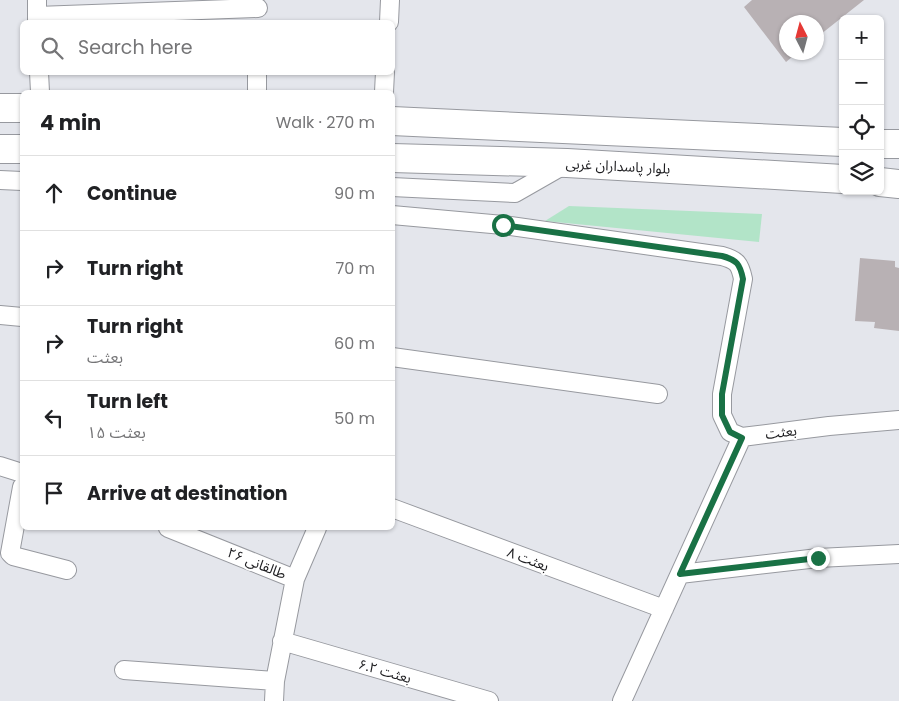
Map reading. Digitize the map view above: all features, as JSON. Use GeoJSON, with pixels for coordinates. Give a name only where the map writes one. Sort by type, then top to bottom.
{"type":"FeatureCollection","features":[{"type":"Feature","properties":{"kind":"main road"},"geometry":{"type":"LineString","coordinates":[[0,108],[20,108]]}},
{"type":"Feature","properties":{"kind":"main road"},"geometry":{"type":"LineString","coordinates":[[395,121],[839,142]]}},
{"type":"Feature","properties":{"kind":"main road"},"geometry":{"type":"LineString","coordinates":[[884,144],[899,144]]}},
{"type":"Feature","properties":{"kind":"main road"},"geometry":{"type":"LineString","coordinates":[[0,149],[20,150]]}},
{"type":"Feature","properties":{"kind":"main road","name":"بلوار پاسداران غربی"},"geometry":{"type":"LineString","coordinates":[[395,158],[567,164],[839,179]]}},
{"type":"Feature","properties":{"kind":"main road"},"geometry":{"type":"LineString","coordinates":[[884,182],[899,184]]}},
{"type":"Feature","properties":{"kind":"street"},"geometry":{"type":"LineString","coordinates":[[388,20],[390,0]]}},
{"type":"Feature","properties":{"kind":"street"},"geometry":{"type":"LineString","coordinates":[[37,13],[258,10]]}},
{"type":"Feature","properties":{"kind":"street"},"geometry":{"type":"LineString","coordinates":[[39,75],[40,90]]}},
{"type":"Feature","properties":{"kind":"street"},"geometry":{"type":"LineString","coordinates":[[257,90],[258,75]]}},
{"type":"Feature","properties":{"kind":"street"},"geometry":{"type":"LineString","coordinates":[[384,90],[385,75]]}},
{"type":"Feature","properties":{"kind":"street"},"geometry":{"type":"LineString","coordinates":[[395,187],[515,193],[567,164]]}},
{"type":"Feature","properties":{"kind":"street"},"geometry":{"type":"LineString","coordinates":[[0,180],[20,182]]}},
{"type":"Feature","properties":{"kind":"street"},"geometry":{"type":"LineString","coordinates":[[395,215],[503,225],[722,256],[732,259],[740,266],[743,279],[722,394],[722,415],[730,432],[742,438],[622,701]]}},
{"type":"Feature","properties":{"kind":"street"},"geometry":{"type":"LineString","coordinates":[[0,315],[20,318]]}},
{"type":"Feature","properties":{"kind":"street"},"geometry":{"type":"LineString","coordinates":[[395,358],[658,394]]}},
{"type":"Feature","properties":{"kind":"street","name":"بعثت"},"geometry":{"type":"LineString","coordinates":[[742,438],[829,426],[899,420]]}},
{"type":"Feature","properties":{"kind":"street"},"geometry":{"type":"LineString","coordinates":[[0,466],[20,472]]}},
{"type":"Feature","properties":{"kind":"street"},"geometry":{"type":"LineString","coordinates":[[20,499],[10,553],[13,556],[67,570]]}},
{"type":"Feature","properties":{"kind":"street","name":"بعثت ۸"},"geometry":{"type":"LineString","coordinates":[[395,509],[664,609]]}},
{"type":"Feature","properties":{"kind":"street","name":"طالقانی ۲۶"},"geometry":{"type":"LineString","coordinates":[[179,530],[202,534],[295,578],[316,530]]}},
{"type":"Feature","properties":{"kind":"street"},"geometry":{"type":"LineString","coordinates":[[680,574],[818,558],[899,554]]}},
{"type":"Feature","properties":{"kind":"street"},"geometry":{"type":"LineString","coordinates":[[274,701],[275,681],[295,578]]}},
{"type":"Feature","properties":{"kind":"street","name":"بعثت ۶.۲"},"geometry":{"type":"LineString","coordinates":[[282,641],[489,701]]}},
{"type":"Feature","properties":{"kind":"street"},"geometry":{"type":"LineString","coordinates":[[124,670],[275,681]]}},
{"type":"Feature","properties":{"kind":"green space"},"geometry":{"type":"Polygon","coordinates":[[[569,206],[762,214],[759,242],[545,221],[569,206]]]}},
{"type":"Feature","properties":{"kind":"building"},"geometry":{"type":"Polygon","coordinates":[[[752,0],[864,0],[845,15],[839,15],[839,20],[824,32],[824,15],[779,15],[779,53],[744,7],[752,0]]]}},
{"type":"Feature","properties":{"kind":"building"},"geometry":{"type":"Polygon","coordinates":[[[860,258],[895,261],[895,267],[899,268],[899,331],[874,328],[875,322],[855,321],[860,258]]]}},
{"type":"Feature","properties":{"kind":"route"},"geometry":{"type":"LineString","coordinates":[[503,225],[722,256],[732,259],[740,266],[743,279],[722,394],[722,415],[730,432],[742,438],[680,574],[818,558]]}}]}
